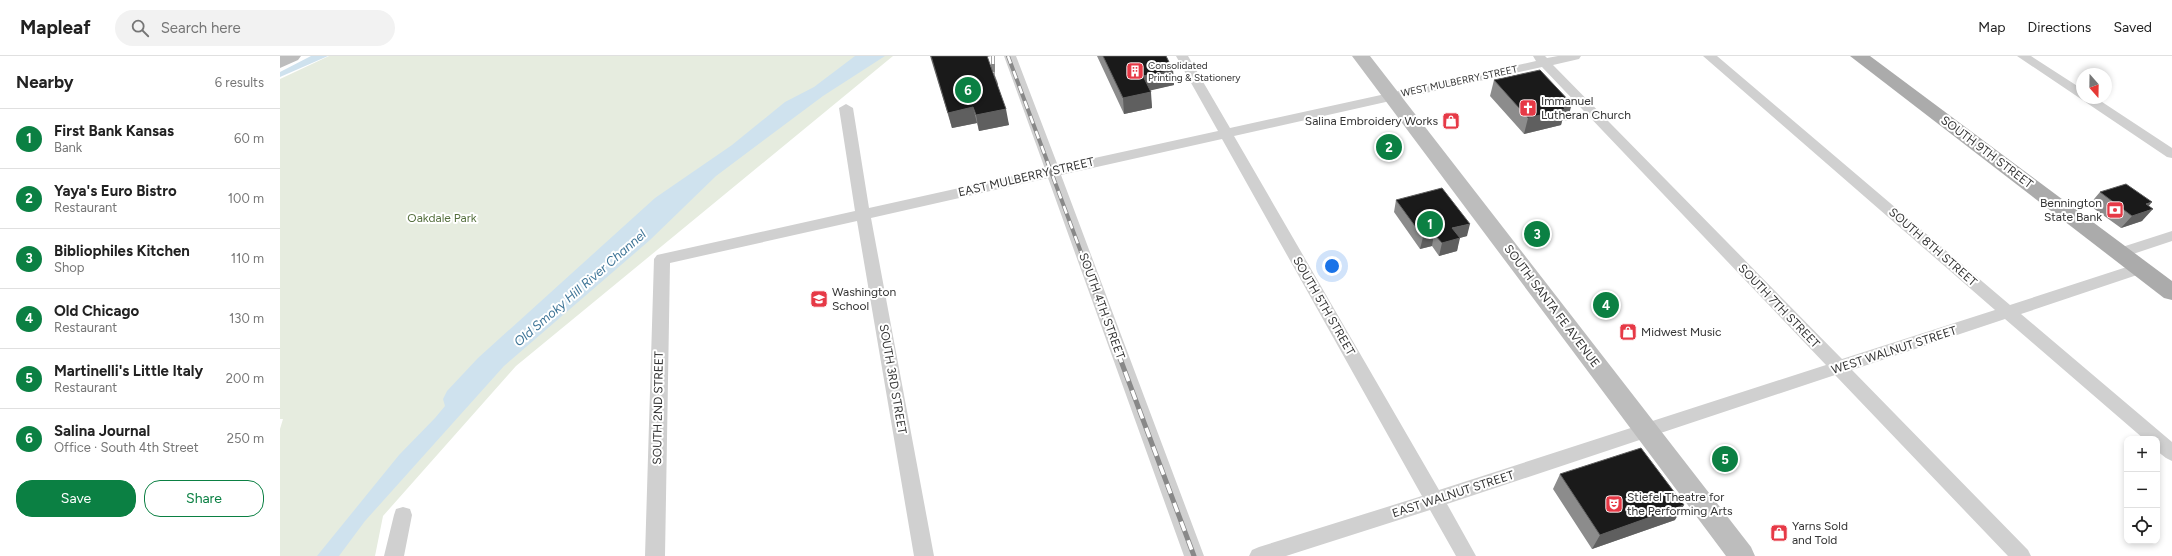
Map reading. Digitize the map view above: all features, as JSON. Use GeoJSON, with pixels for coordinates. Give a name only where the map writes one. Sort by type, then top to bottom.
{"type":"FeatureCollection","features":[{"type":"Feature","properties":{"kind":"main road"},"geometry":{"type":"LineString","coordinates":[[280,63],[292,56]]}},
{"type":"Feature","properties":{"kind":"main road","name":"SOUTH SANTA FE AVENUE"},"geometry":{"type":"LineString","coordinates":[[1361,56],[1742,556]]}},
{"type":"Feature","properties":{"kind":"main road","name":"SOUTH 9TH STREET"},"geometry":{"type":"LineString","coordinates":[[1858,56],[2172,292]]}},
{"type":"Feature","properties":{"kind":"street","name":"SOUTH 4TH STREET"},"geometry":{"type":"LineString","coordinates":[[1010,56],[1194,556]]}},
{"type":"Feature","properties":{"kind":"street","name":"SOUTH 5TH STREET"},"geometry":{"type":"LineString","coordinates":[[1182,56],[1466,556]]}},
{"type":"Feature","properties":{"kind":"street","name":"WEST MULBERRY STREET"},"geometry":{"type":"LineString","coordinates":[[1391,96],[1541,59],[1575,56]]}},
{"type":"Feature","properties":{"kind":"street","name":"SOUTH 8TH STREET"},"geometry":{"type":"LineString","coordinates":[[1709,56],[2153,436]]}},
{"type":"Feature","properties":{"kind":"street"},"geometry":{"type":"LineString","coordinates":[[2023,56],[2076,91]]}},
{"type":"Feature","properties":{"kind":"street","name":"SOUTH 7TH STREET"},"geometry":{"type":"LineString","coordinates":[[1541,59],[2021,556]]}},
{"type":"Feature","properties":{"kind":"street","name":"EAST MULBERRY STREET"},"geometry":{"type":"LineString","coordinates":[[662,259],[1391,96]]}},
{"type":"Feature","properties":{"kind":"street"},"geometry":{"type":"LineString","coordinates":[[2096,104],[2172,154]]}},
{"type":"Feature","properties":{"kind":"street","name":"SOUTH 3RD STREET"},"geometry":{"type":"LineString","coordinates":[[846,108],[863,214],[924,556]]}},
{"type":"Feature","properties":{"kind":"street"},"geometry":{"type":"LineString","coordinates":[[2121,253],[2172,236]]}},
{"type":"Feature","properties":{"kind":"street","name":"SOUTH 2ND STREET"},"geometry":{"type":"LineString","coordinates":[[655,556],[662,259]]}},
{"type":"Feature","properties":{"kind":"street","name":"WEST WALNUT STREET"},"geometry":{"type":"LineString","coordinates":[[1647,431],[2141,268]]}},
{"type":"Feature","properties":{"kind":"street","name":"EAST WALNUT STREET"},"geometry":{"type":"LineString","coordinates":[[1259,556],[1647,431]]}},
{"type":"Feature","properties":{"kind":"street","name":"SOUTH 8TH STREET"},"geometry":{"type":"LineString","coordinates":[[2160,442],[2172,453]]}},
{"type":"Feature","properties":{"kind":"street"},"geometry":{"type":"LineString","coordinates":[[394,556],[403,515]]}},
{"type":"Feature","properties":{"kind":"green space","name":"Oakdale Park"},"geometry":{"type":"Polygon","coordinates":[[[329,56],[893,56],[516,366],[383,516],[375,556],[280,556],[280,429],[283,419],[280,419],[280,79],[329,56]]]}},
{"type":"Feature","properties":{"kind":"water"},"geometry":{"type":"Polygon","coordinates":[[[311,56],[328,56],[280,77],[280,72],[311,56]]]}},
{"type":"Feature","properties":{"kind":"water","name":"Old Smoky Hill River Channel"},"geometry":{"type":"Polygon","coordinates":[[[855,56],[885,56],[823,96],[716,176],[650,240],[504,366],[365,521],[339,556],[317,556],[399,455],[445,406],[443,399],[447,391],[478,358],[655,198],[732,145],[785,102],[814,87],[855,56]]]}},
{"type":"Feature","properties":{"kind":"building"},"geometry":{"type":"Polygon","coordinates":[[[931,56],[987,56],[1006,109],[976,115],[973,107],[948,113],[931,56]]]}},
{"type":"Feature","properties":{"kind":"building"},"geometry":{"type":"Polygon","coordinates":[[[1103,56],[1166,56],[1173,70],[1143,76],[1151,92],[1123,98],[1103,56]]]}},
{"type":"Feature","properties":{"kind":"building"},"geometry":{"type":"Polygon","coordinates":[[[1540,70],[1572,104],[1563,106],[1565,109],[1528,118],[1494,80],[1540,70]]]}},
{"type":"Feature","properties":{"kind":"building"},"geometry":{"type":"Polygon","coordinates":[[[2126,184],[2152,202],[2146,204],[2153,209],[2132,216],[2100,192],[2126,184]]]}},
{"type":"Feature","properties":{"kind":"building"},"geometry":{"type":"Polygon","coordinates":[[[1442,188],[1470,224],[1452,228],[1460,238],[1442,243],[1434,234],[1423,237],[1396,200],[1442,188]]]}},
{"type":"Feature","properties":{"kind":"building","name":"Stiefel Theatre for the Performing Arts"},"geometry":{"type":"Polygon","coordinates":[[[1641,448],[1684,505],[1600,535],[1560,474],[1641,448]]]}},
{"type":"Feature","properties":{"kind":"railway"},"geometry":{"type":"LineString","coordinates":[[993,56],[993,76],[996,84]]}},
{"type":"Feature","properties":{"kind":"railway"},"geometry":{"type":"LineString","coordinates":[[1008,56],[1091,279]]}},
{"type":"Feature","properties":{"kind":"railway"},"geometry":{"type":"LineString","coordinates":[[1090,278],[1194,556]]}},
{"type":"Feature","properties":{"kind":"place","name":"Consolidated Printing & Stationery"},"geometry":{"type":"Point","coordinates":[1135,71]}},
{"type":"Feature","properties":{"kind":"place","name":"Salina Journal"},"geometry":{"type":"Point","coordinates":[968,90]}},
{"type":"Feature","properties":{"kind":"place","name":"Immanuel Lutheran Church"},"geometry":{"type":"Point","coordinates":[1528,108]}},
{"type":"Feature","properties":{"kind":"place","name":"Salina Embroidery Works"},"geometry":{"type":"Point","coordinates":[1451,121]}},
{"type":"Feature","properties":{"kind":"place","name":"Yaya's Euro Bistro"},"geometry":{"type":"Point","coordinates":[1389,147]}},
{"type":"Feature","properties":{"kind":"place","name":"Bennington State Bank"},"geometry":{"type":"Point","coordinates":[2115,210]}},
{"type":"Feature","properties":{"kind":"place","name":"First Bank Kansas"},"geometry":{"type":"Point","coordinates":[1430,224]}},
{"type":"Feature","properties":{"kind":"place","name":"Bibliophiles Kitchen"},"geometry":{"type":"Point","coordinates":[1537,234]}},
{"type":"Feature","properties":{"kind":"place","name":"Washington School"},"geometry":{"type":"Point","coordinates":[819,299]}},
{"type":"Feature","properties":{"kind":"place","name":"Old Chicago"},"geometry":{"type":"Point","coordinates":[1606,305]}},
{"type":"Feature","properties":{"kind":"place","name":"Midwest Music"},"geometry":{"type":"Point","coordinates":[1628,332]}},
{"type":"Feature","properties":{"kind":"place","name":"Martinelli's Little Italy"},"geometry":{"type":"Point","coordinates":[1725,459]}},
{"type":"Feature","properties":{"kind":"place","name":"Stiefel Theatre for the Performing Arts"},"geometry":{"type":"Point","coordinates":[1614,504]}},
{"type":"Feature","properties":{"kind":"place","name":"Yarns Sold and Told"},"geometry":{"type":"Point","coordinates":[1779,533]}}]}
